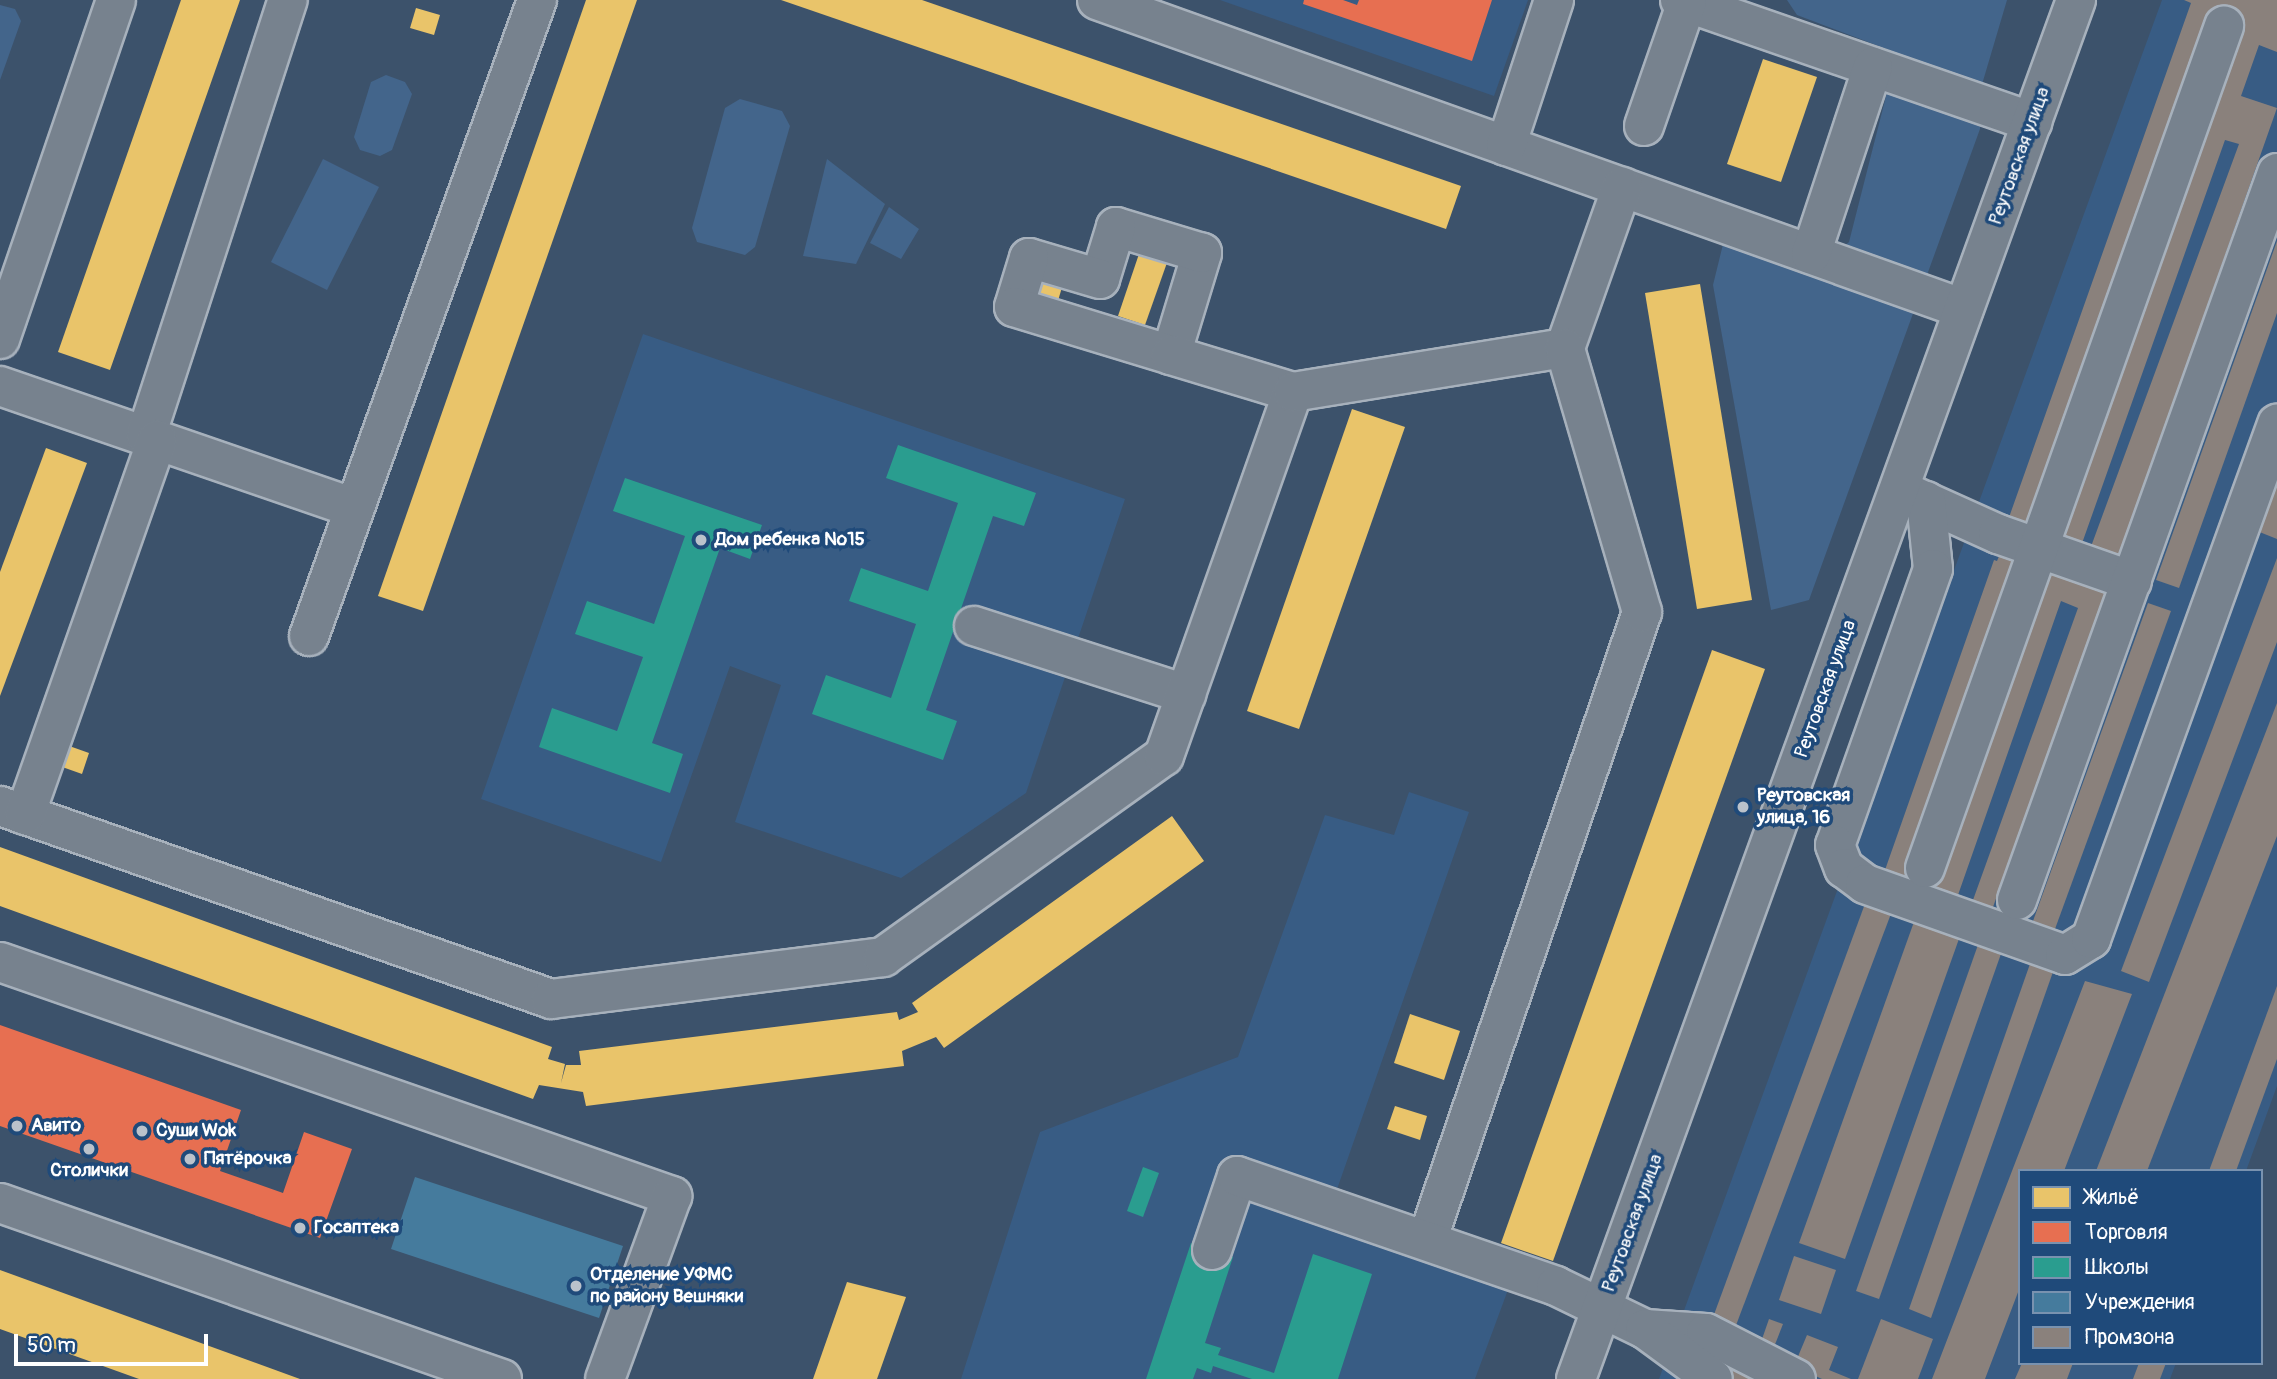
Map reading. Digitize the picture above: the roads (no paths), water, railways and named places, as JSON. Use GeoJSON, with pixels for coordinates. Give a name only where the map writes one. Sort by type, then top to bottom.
{"type":"FeatureCollection","features":[{"type":"Feature","properties":{"kind":"street"},"geometry":{"type":"LineString","coordinates":[[0,339],[116,0]]}},
{"type":"Feature","properties":{"kind":"street"},"geometry":{"type":"LineString","coordinates":[[288,0],[151,438],[13,810],[551,999],[883,957],[1164,756],[1293,392]]}},
{"type":"Feature","properties":{"kind":"street"},"geometry":{"type":"LineString","coordinates":[[309,636],[537,0]]}},
{"type":"Feature","properties":{"kind":"street"},"geometry":{"type":"LineString","coordinates":[[1097,0],[1964,309]]}},
{"type":"Feature","properties":{"kind":"street"},"geometry":{"type":"LineString","coordinates":[[1506,146],[1554,0]]}},
{"type":"Feature","properties":{"kind":"street","name":"Реутовская улица"},"geometry":{"type":"LineString","coordinates":[[1576,1379],[1913,495],[1964,309],[2076,0]]}},
{"type":"Feature","properties":{"kind":"street"},"geometry":{"type":"LineString","coordinates":[[1644,126],[1683,1],[2032,122]]}},
{"type":"Feature","properties":{"kind":"street"},"geometry":{"type":"LineString","coordinates":[[1926,868],[2224,26]]}},
{"type":"Feature","properties":{"kind":"street"},"geometry":{"type":"LineString","coordinates":[[1811,254],[1873,68]]}},
{"type":"Feature","properties":{"kind":"street"},"geometry":{"type":"LineString","coordinates":[[2017,900],[2277,173]]}},
{"type":"Feature","properties":{"kind":"street"},"geometry":{"type":"LineString","coordinates":[[1431,1229],[1642,612],[1565,348],[1622,187]]}},
{"type":"Feature","properties":{"kind":"street"},"geometry":{"type":"LineString","coordinates":[[1084,328],[1116,227],[1202,253],[1171,355]]}},
{"type":"Feature","properties":{"kind":"street"},"geometry":{"type":"LineString","coordinates":[[1100,279],[1029,258],[1014,307],[1293,392],[1565,348]]}},
{"type":"Feature","properties":{"kind":"street"},"geometry":{"type":"LineString","coordinates":[[0,386],[355,508]]}},
{"type":"Feature","properties":{"kind":"street"},"geometry":{"type":"LineString","coordinates":[[1913,495],[1933,569],[1835,845],[1844,868],[1865,884],[2065,955],[2091,939],[2277,424]]}},
{"type":"Feature","properties":{"kind":"street"},"geometry":{"type":"LineString","coordinates":[[1913,495],[2038,547],[2132,581]]}},
{"type":"Feature","properties":{"kind":"street"},"geometry":{"type":"LineString","coordinates":[[974,626],[1186,694]]}},
{"type":"Feature","properties":{"kind":"street"},"geometry":{"type":"LineString","coordinates":[[0,962],[672,1196],[605,1379]]}},
{"type":"Feature","properties":{"kind":"street"},"geometry":{"type":"LineString","coordinates":[[1212,1250],[1237,1176],[1556,1286],[1601,1311],[1645,1329],[1713,1379]]}},
{"type":"Feature","properties":{"kind":"street"},"geometry":{"type":"LineString","coordinates":[[0,1203],[502,1379]]}},
{"type":"Feature","properties":{"kind":"street"},"geometry":{"type":"LineString","coordinates":[[1645,1329],[1706,1333],[1796,1379]]}},
{"type":"Feature","properties":{"kind":"place","name":"Дом ребенка №15"},"geometry":{"type":"Point","coordinates":[701,540]}},
{"type":"Feature","properties":{"kind":"place","name":"Реутовская улица, 16"},"geometry":{"type":"Point","coordinates":[1743,807]}},
{"type":"Feature","properties":{"kind":"place","name":"Авито"},"geometry":{"type":"Point","coordinates":[17,1126]}},
{"type":"Feature","properties":{"kind":"place","name":"Суши Wok"},"geometry":{"type":"Point","coordinates":[142,1131]}},
{"type":"Feature","properties":{"kind":"place","name":"Столички"},"geometry":{"type":"Point","coordinates":[89,1149]}},
{"type":"Feature","properties":{"kind":"place","name":"Пятёрочка"},"geometry":{"type":"Point","coordinates":[190,1159]}},
{"type":"Feature","properties":{"kind":"place","name":"Госаптека"},"geometry":{"type":"Point","coordinates":[300,1228]}},
{"type":"Feature","properties":{"kind":"place","name":"Отделение УФМС по району Вешняки"},"geometry":{"type":"Point","coordinates":[576,1286]}}]}
